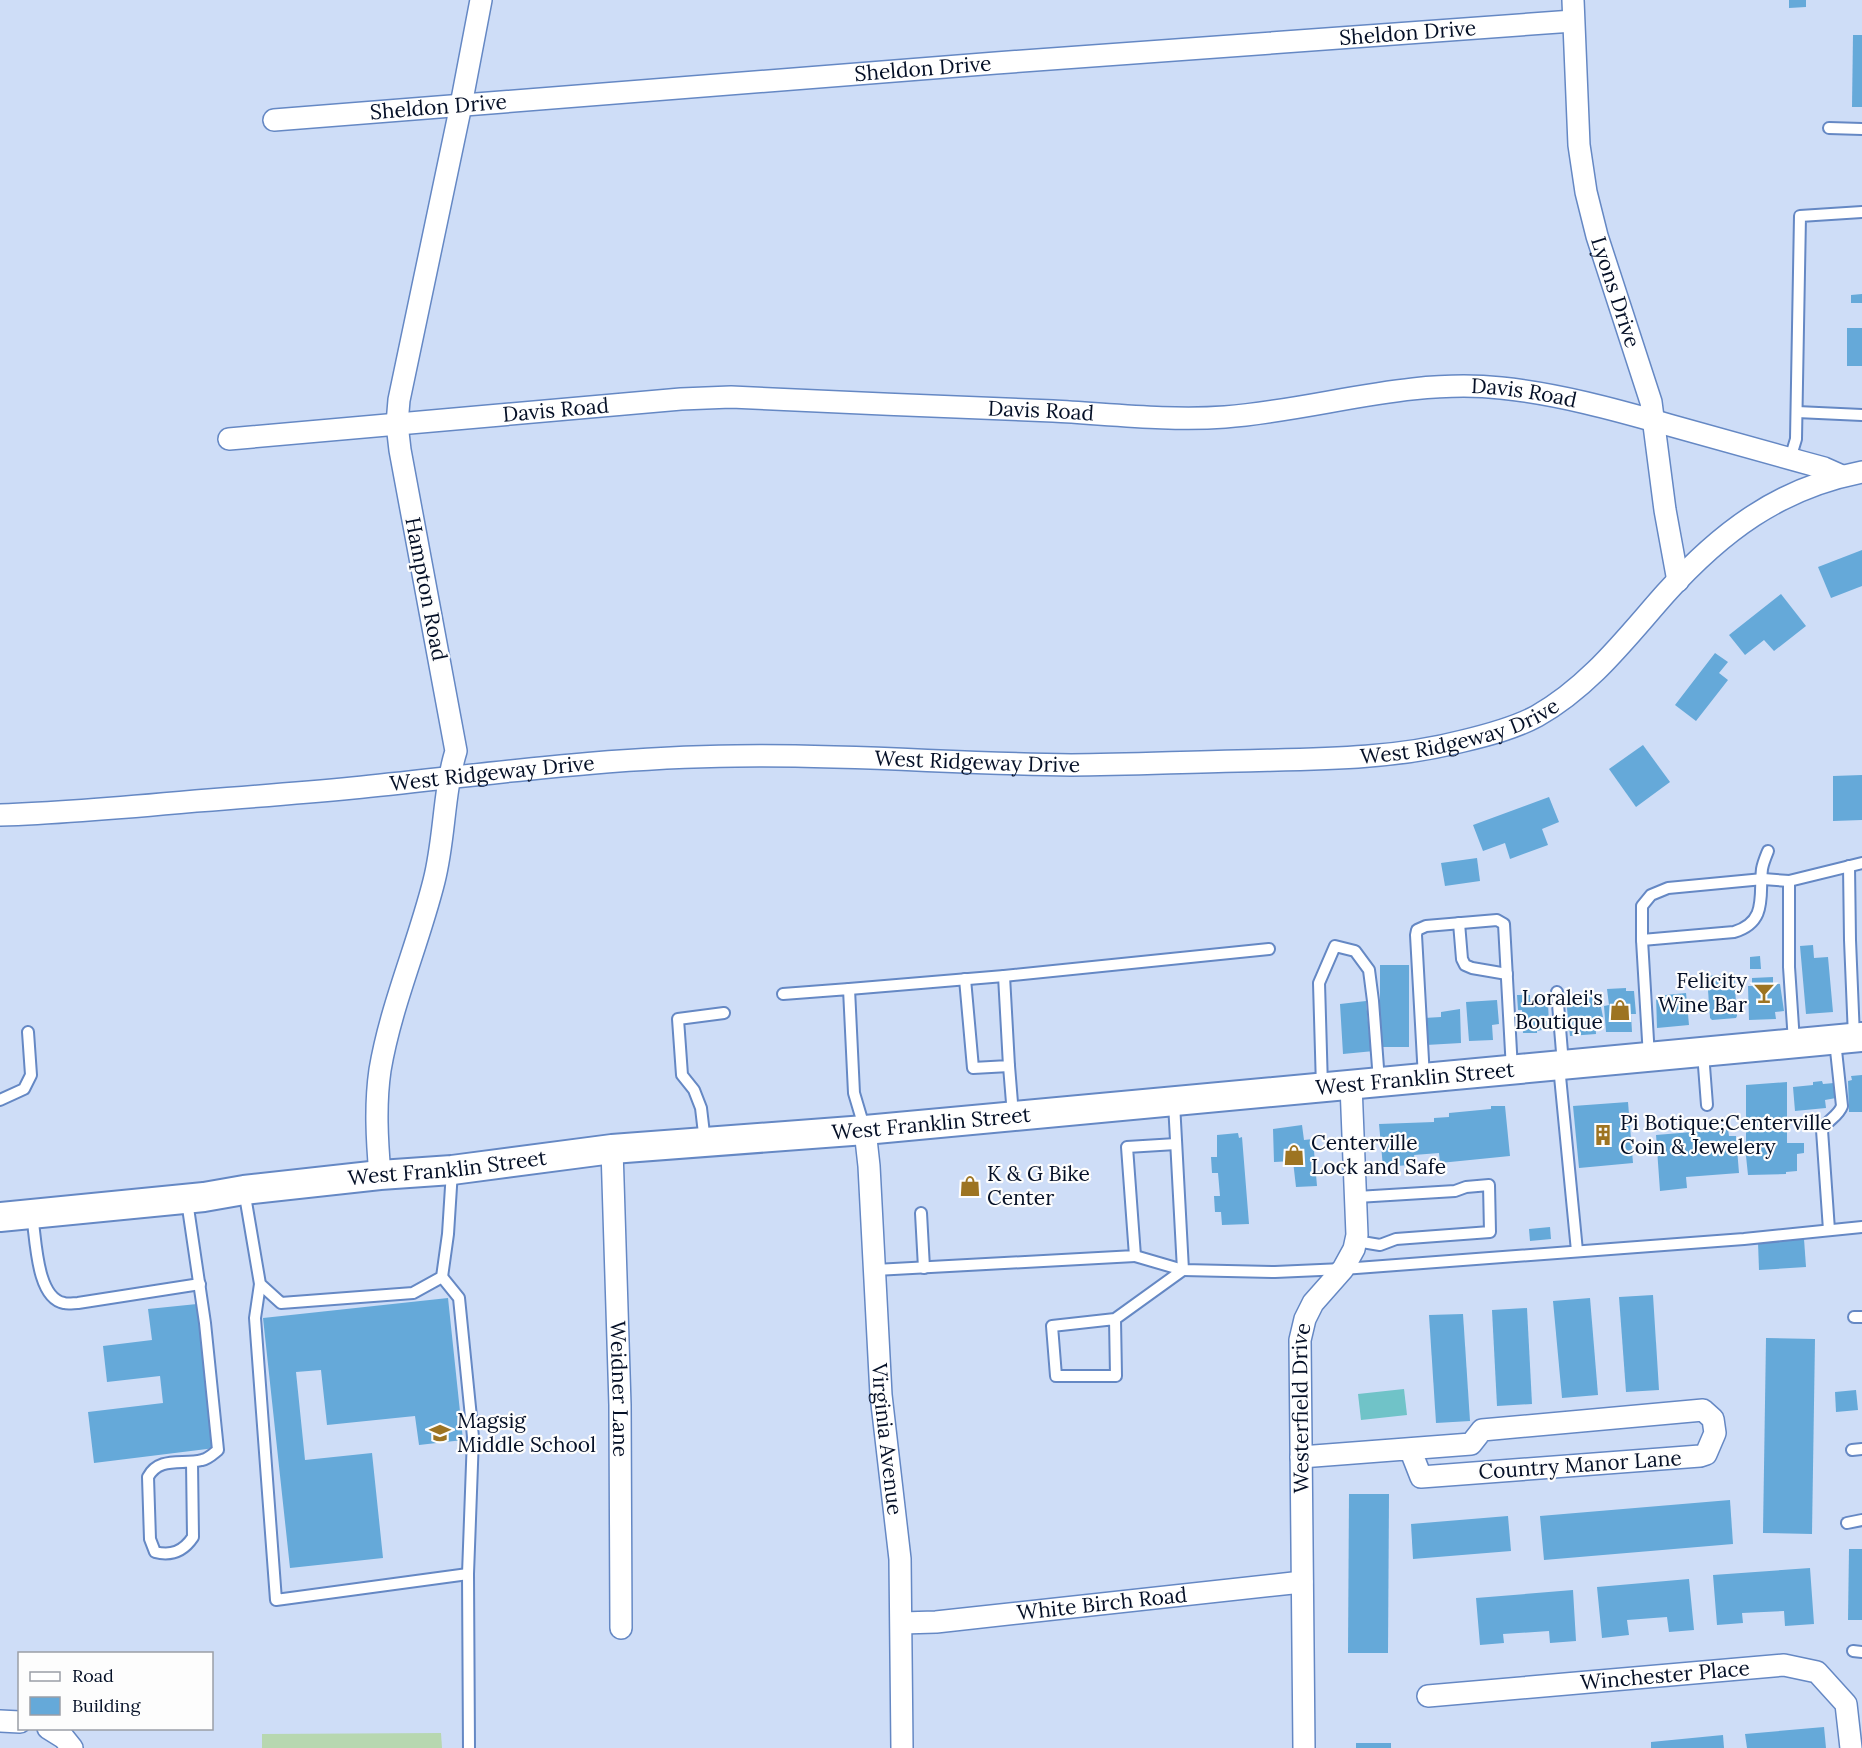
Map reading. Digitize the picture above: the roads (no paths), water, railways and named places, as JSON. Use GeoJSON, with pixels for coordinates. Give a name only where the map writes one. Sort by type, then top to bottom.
{"type":"FeatureCollection","features":[{"type":"Feature","properties":{"kind":"main road","name":"West Franklin Street"},"geometry":{"type":"LineString","coordinates":[[0,1217],[380,1175],[452,1170],[491,1163],[612,1149],[865,1130],[1850,1039]]}},
{"type":"Feature","properties":{"kind":"street","name":"Hampton Road"},"geometry":{"type":"LineString","coordinates":[[380,1175],[376,1122],[380,1072],[399,993],[434,880],[449,777],[456,751],[400,450],[397,424],[399,400],[481,0]]}},
{"type":"Feature","properties":{"kind":"street","name":"Sheldon Drive"},"geometry":{"type":"LineString","coordinates":[[274,120],[996,63],[1573,10]]}},
{"type":"Feature","properties":{"kind":"street","name":"Lyons Drive"},"geometry":{"type":"LineString","coordinates":[[1573,10],[1579,145],[1586,192],[1597,236],[1651,402],[1665,510],[1678,581]]}},
{"type":"Feature","properties":{"kind":"street","name":"Davis Road"},"geometry":{"type":"LineString","coordinates":[[229,439],[681,399],[731,398],[1169,418],[1226,417],[1382,392],[1425,387],[1469,386],[1503,388],[1587,403],[1852,474]]}},
{"type":"Feature","properties":{"kind":"street","name":"West Ridgeway Drive"},"geometry":{"type":"LineString","coordinates":[[0,815],[90,810],[328,790],[662,758],[740,756],[1071,765],[1319,759],[1395,753],[1460,742],[1511,728],[1535,717],[1560,701],[1616,651],[1678,581],[1712,548],[1759,511],[1783,497],[1852,474]]}},
{"type":"Feature","properties":{"kind":"street","name":"Westerfield Drive"},"geometry":{"type":"LineString","coordinates":[[1304,1748],[1300,1340],[1305,1319],[1313,1303],[1343,1269],[1356,1241],[1357,1197],[1351,1085]]}},
{"type":"Feature","properties":{"kind":"street","name":"Virginia Avenue"},"geometry":{"type":"LineString","coordinates":[[865,1130],[869,1166],[881,1395],[900,1559],[902,1748]]}},
{"type":"Feature","properties":{"kind":"street","name":"Weidner Lane"},"geometry":{"type":"LineString","coordinates":[[612,1149],[620,1405],[621,1629]]}},
{"type":"Feature","properties":{"kind":"street","name":"Country Manor Lane"},"geometry":{"type":"LineString","coordinates":[[1301,1457],[1471,1444],[1482,1430],[1703,1410],[1713,1419],[1715,1433],[1706,1454],[1700,1456],[1421,1477],[1410,1449]]}},
{"type":"Feature","properties":{"kind":"street","name":"White Birch Road"},"geometry":{"type":"LineString","coordinates":[[902,1623],[936,1622],[1302,1582]]}},
{"type":"Feature","properties":{"kind":"street","name":"Winchester Place"},"geometry":{"type":"LineString","coordinates":[[1428,1696],[1784,1665],[1817,1672],[1846,1704],[1851,1748]]}},
{"type":"Feature","properties":{"kind":"street"},"geometry":{"type":"LineString","coordinates":[[0,1721],[18,1722]]}},
{"type":"Feature","properties":{"kind":"street"},"geometry":{"type":"LineString","coordinates":[[51,1730],[64,1738],[72,1748]]}},
{"type":"Feature","properties":{"kind":"lane"},"geometry":{"type":"LineString","coordinates":[[1829,128],[1862,129]]}},
{"type":"Feature","properties":{"kind":"lane"},"geometry":{"type":"LineString","coordinates":[[1791,459],[1796,439],[1797,412],[1800,216],[1862,212]]}},
{"type":"Feature","properties":{"kind":"lane"},"geometry":{"type":"LineString","coordinates":[[1797,412],[1862,415]]}},
{"type":"Feature","properties":{"kind":"lane"},"geometry":{"type":"LineString","coordinates":[[1642,940],[1734,932],[1745,927],[1757,916],[1762,894],[1762,869],[1768,851]]}},
{"type":"Feature","properties":{"kind":"lane"},"geometry":{"type":"LineString","coordinates":[[1649,1058],[1642,906],[1651,895],[1668,888],[1763,879],[1789,881],[1862,863]]}},
{"type":"Feature","properties":{"kind":"lane"},"geometry":{"type":"LineString","coordinates":[[1829,1230],[1822,1130],[1842,1106],[1857,976],[1850,866]]}},
{"type":"Feature","properties":{"kind":"lane"},"geometry":{"type":"LineString","coordinates":[[1789,881],[1789,967],[1794,1044]]}},
{"type":"Feature","properties":{"kind":"lane"},"geometry":{"type":"LineString","coordinates":[[1424,1078],[1416,935],[1417,930],[1426,926],[1502,921],[1506,931],[1512,1070]]}},
{"type":"Feature","properties":{"kind":"lane"},"geometry":{"type":"LineString","coordinates":[[1459,923],[1462,959],[1465,965],[1508,974]]}},
{"type":"Feature","properties":{"kind":"lane"},"geometry":{"type":"LineString","coordinates":[[1322,1088],[1320,983],[1335,946],[1355,951],[1369,970],[1379,1083]]}},
{"type":"Feature","properties":{"kind":"lane"},"geometry":{"type":"LineString","coordinates":[[783,994],[1004,976],[1269,949]]}},
{"type":"Feature","properties":{"kind":"lane"},"geometry":{"type":"LineString","coordinates":[[1004,976],[1013,1115]]}},
{"type":"Feature","properties":{"kind":"lane"},"geometry":{"type":"LineString","coordinates":[[965,979],[973,1068],[1009,1066]]}},
{"type":"Feature","properties":{"kind":"lane"},"geometry":{"type":"LineString","coordinates":[[849,988],[854,1093],[865,1130]]}},
{"type":"Feature","properties":{"kind":"lane"},"geometry":{"type":"LineString","coordinates":[[1557,992],[1577,1251]]}},
{"type":"Feature","properties":{"kind":"lane"},"geometry":{"type":"LineString","coordinates":[[705,1142],[701,1108],[694,1090],[682,1075],[678,1019],[724,1012]]}},
{"type":"Feature","properties":{"kind":"lane"},"geometry":{"type":"LineString","coordinates":[[0,1100],[24,1089],[31,1075],[28,1032]]}},
{"type":"Feature","properties":{"kind":"lane"},"geometry":{"type":"LineString","coordinates":[[1703,1053],[1707,1105]]}},
{"type":"Feature","properties":{"kind":"lane"},"geometry":{"type":"LineString","coordinates":[[1174,1101],[1183,1270]]}},
{"type":"Feature","properties":{"kind":"lane"},"geometry":{"type":"LineString","coordinates":[[1135,1256],[1127,1147],[1176,1144]]}},
{"type":"Feature","properties":{"kind":"lane"},"geometry":{"type":"LineString","coordinates":[[452,1170],[448,1234],[442,1277],[459,1298],[473,1437],[468,1574],[469,1748]]}},
{"type":"Feature","properties":{"kind":"lane"},"geometry":{"type":"LineString","coordinates":[[1356,1241],[1380,1245],[1396,1239],[1490,1232],[1489,1185],[1466,1187],[1455,1191],[1357,1197]]}},
{"type":"Feature","properties":{"kind":"lane"},"geometry":{"type":"LineString","coordinates":[[244,1190],[260,1284],[255,1318],[276,1600],[468,1574]]}},
{"type":"Feature","properties":{"kind":"lane"},"geometry":{"type":"LineString","coordinates":[[187,1198],[200,1284],[218,1450],[205,1460],[157,1465],[148,1477],[150,1539],[155,1552],[164,1554],[176,1552],[187,1545],[192,1537],[192,1462]]}},
{"type":"Feature","properties":{"kind":"lane"},"geometry":{"type":"LineString","coordinates":[[921,1213],[924,1268]]}},
{"type":"Feature","properties":{"kind":"lane"},"geometry":{"type":"LineString","coordinates":[[32,1214],[42,1283],[50,1296],[63,1303],[78,1303],[200,1284]]}},
{"type":"Feature","properties":{"kind":"lane"},"geometry":{"type":"LineString","coordinates":[[874,1270],[1135,1256],[1183,1270],[1275,1272],[1744,1239],[1862,1227]]}},
{"type":"Feature","properties":{"kind":"lane"},"geometry":{"type":"LineString","coordinates":[[1116,1319],[1116,1376],[1056,1376],[1052,1326],[1116,1319],[1183,1270]]}},
{"type":"Feature","properties":{"kind":"lane"},"geometry":{"type":"LineString","coordinates":[[260,1284],[281,1303],[413,1293],[442,1277]]}},
{"type":"Feature","properties":{"kind":"lane"},"geometry":{"type":"LineString","coordinates":[[1847,1522],[1862,1521]]}},
{"type":"Feature","properties":{"kind":"place","name":"Felicity Wine Bar"},"geometry":{"type":"Point","coordinates":[1764,993]}},
{"type":"Feature","properties":{"kind":"place","name":"Loralei's Boutique"},"geometry":{"type":"Point","coordinates":[1620,1010]}},
{"type":"Feature","properties":{"kind":"place","name":"Pi Botique;Centerville Coin & Jewelery"},"geometry":{"type":"Point","coordinates":[1603,1135]}},
{"type":"Feature","properties":{"kind":"place","name":"Centerville Lock and Safe"},"geometry":{"type":"Point","coordinates":[1294,1155]}},
{"type":"Feature","properties":{"kind":"place","name":"K & G Bike Center"},"geometry":{"type":"Point","coordinates":[970,1186]}},
{"type":"Feature","properties":{"kind":"place","name":"Magsig Middle School"},"geometry":{"type":"Point","coordinates":[440,1433]}}]}
